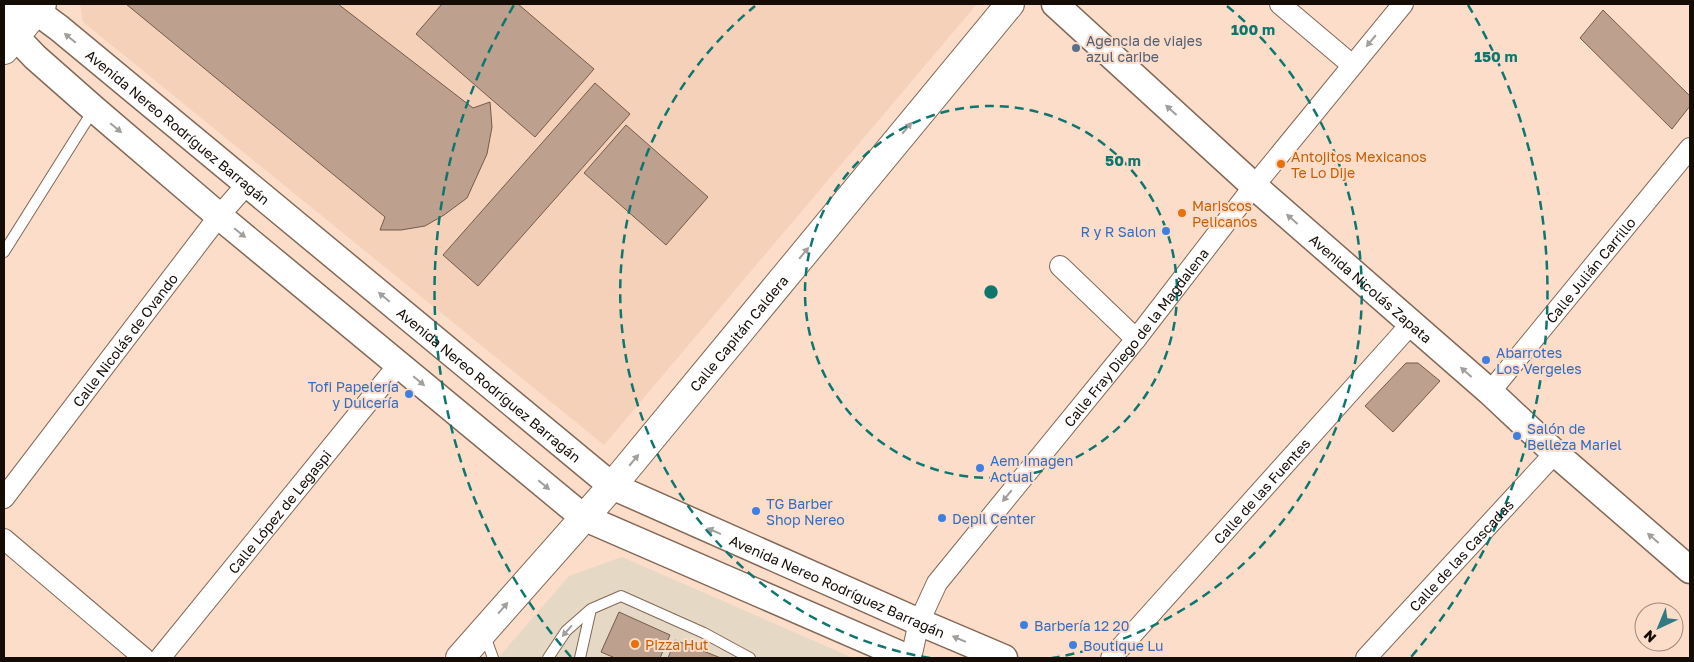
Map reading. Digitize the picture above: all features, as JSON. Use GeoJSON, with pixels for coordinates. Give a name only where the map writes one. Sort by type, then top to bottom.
{"type":"FeatureCollection","features":[{"type":"Feature","properties":{"kind":"main road","name":"Calle Capitán Caldera"},"geometry":{"type":"LineString","coordinates":[[460,658],[612,486],[1010,4]]}},
{"type":"Feature","properties":{"kind":"main road"},"geometry":{"type":"LineString","coordinates":[[8,34],[34,6]]}},
{"type":"Feature","properties":{"kind":"street","name":"Avenida Nicolás Zapata"},"geometry":{"type":"LineString","coordinates":[[1055,4],[1254,186],[1690,570]]}},
{"type":"Feature","properties":{"kind":"street"},"geometry":{"type":"LineString","coordinates":[[1280,4],[1352,65]]}},
{"type":"Feature","properties":{"kind":"street","name":"Calle Fray Diego de la Magdalena"},"geometry":{"type":"LineString","coordinates":[[909,658],[919,622],[936,583],[1136,339],[1254,186],[1403,4]]}},
{"type":"Feature","properties":{"kind":"street","name":"Avenida Nereo Rodríguez Barragán"},"geometry":{"type":"LineString","coordinates":[[34,6],[612,486],[1004,658]]}},
{"type":"Feature","properties":{"kind":"street"},"geometry":{"type":"LineString","coordinates":[[8,34],[219,216],[583,517],[909,658]]}},
{"type":"Feature","properties":{"kind":"street","name":"Calle Julián Carrillo"},"geometry":{"type":"LineString","coordinates":[[1490,392],[1690,148]]}},
{"type":"Feature","properties":{"kind":"street","name":"Calle Nicolás de Ovando"},"geometry":{"type":"LineString","coordinates":[[4,498],[219,216],[247,184]]}},
{"type":"Feature","properties":{"kind":"street"},"geometry":{"type":"LineString","coordinates":[[1060,266],[1136,339]]}},
{"type":"Feature","properties":{"kind":"street","name":"Calle de las Fuentes"},"geometry":{"type":"LineString","coordinates":[[1111,658],[1411,324]]}},
{"type":"Feature","properties":{"kind":"street","name":"Calle López de Legaspi"},"geometry":{"type":"LineString","coordinates":[[160,658],[399,364]]}},
{"type":"Feature","properties":{"kind":"street","name":"Calle de las Cascadas"},"geometry":{"type":"LineString","coordinates":[[1366,658],[1555,453]]}},
{"type":"Feature","properties":{"kind":"street"},"geometry":{"type":"LineString","coordinates":[[4,539],[144,658]]}},
{"type":"Feature","properties":{"kind":"lane"},"geometry":{"type":"LineString","coordinates":[[4,252],[94,109]]}},
{"type":"Feature","properties":{"kind":"lane"},"geometry":{"type":"LineString","coordinates":[[548,658],[566,631],[591,608],[620,596],[704,633],[750,658]]}},
{"type":"Feature","properties":{"kind":"lane"},"geometry":{"type":"LineString","coordinates":[[580,658],[591,608]]}},
{"type":"Feature","properties":{"kind":"lane"},"geometry":{"type":"LineString","coordinates":[[484,630],[493,658]]}},
{"type":"Feature","properties":{"kind":"shaded area"},"geometry":{"type":"Polygon","coordinates":[[[80,4],[977,4],[604,445],[83,22],[80,4]]]}},
{"type":"Feature","properties":{"kind":"shaded area"},"geometry":{"type":"Polygon","coordinates":[[[622,557],[853,658],[498,658],[569,576],[622,557]]]}},
{"type":"Feature","properties":{"kind":"building"},"geometry":{"type":"Polygon","coordinates":[[[126,4],[338,4],[473,108],[490,102],[492,127],[487,154],[467,198],[425,226],[401,230],[380,230],[385,217],[126,4]]]}},
{"type":"Feature","properties":{"kind":"building"},"geometry":{"type":"Polygon","coordinates":[[[442,4],[518,4],[594,69],[535,137],[416,34],[442,4]]]}},
{"type":"Feature","properties":{"kind":"building"},"geometry":{"type":"Polygon","coordinates":[[[1603,10],[1690,96],[1690,106],[1672,129],[1580,38],[1603,10]]]}},
{"type":"Feature","properties":{"kind":"building"},"geometry":{"type":"Polygon","coordinates":[[[595,83],[630,114],[478,286],[443,255],[595,83]]]}},
{"type":"Feature","properties":{"kind":"building"},"geometry":{"type":"Polygon","coordinates":[[[626,125],[708,197],[666,245],[584,173],[626,125]]]}},
{"type":"Feature","properties":{"kind":"building"},"geometry":{"type":"Polygon","coordinates":[[[1406,363],[1418,363],[1440,381],[1393,432],[1365,406],[1406,363]]]}},
{"type":"Feature","properties":{"kind":"building","name":"Pizza Hut"},"geometry":{"type":"Polygon","coordinates":[[[619,612],[670,635],[660,658],[615,658],[601,652],[619,612]]]}},
{"type":"Feature","properties":{"kind":"building"},"geometry":{"type":"Polygon","coordinates":[[[675,640],[721,658],[668,658],[675,640]]]}},
{"type":"Feature","properties":{"kind":"place","name":"Agencia de viajes azul caribe"},"geometry":{"type":"Point","coordinates":[1076,48]}},
{"type":"Feature","properties":{"kind":"place","name":"Antojitos Mexicanos Te Lo Dije"},"geometry":{"type":"Point","coordinates":[1281,164]}},
{"type":"Feature","properties":{"kind":"place","name":"Mariscos Pelicanos"},"geometry":{"type":"Point","coordinates":[1182,213]}},
{"type":"Feature","properties":{"kind":"place","name":"R y R Salon"},"geometry":{"type":"Point","coordinates":[1166,231]}},
{"type":"Feature","properties":{"kind":"place","name":"Abarrotes Los Vergeles"},"geometry":{"type":"Point","coordinates":[1486,360]}},
{"type":"Feature","properties":{"kind":"place","name":"Tofi Papelería y Dulcería"},"geometry":{"type":"Point","coordinates":[409,394]}},
{"type":"Feature","properties":{"kind":"place","name":"Salón de Belleza Mariel"},"geometry":{"type":"Point","coordinates":[1517,436]}},
{"type":"Feature","properties":{"kind":"place","name":"Aem Imagen Actual"},"geometry":{"type":"Point","coordinates":[980,468]}},
{"type":"Feature","properties":{"kind":"place","name":"TG Barber Shop Nereo"},"geometry":{"type":"Point","coordinates":[756,511]}},
{"type":"Feature","properties":{"kind":"place","name":"Depil Center"},"geometry":{"type":"Point","coordinates":[942,518]}},
{"type":"Feature","properties":{"kind":"place","name":"Barbería 12 20"},"geometry":{"type":"Point","coordinates":[1024,625]}},
{"type":"Feature","properties":{"kind":"place","name":"Pizza Hut"},"geometry":{"type":"Point","coordinates":[635,644]}},
{"type":"Feature","properties":{"kind":"place","name":"Boutique Lu"},"geometry":{"type":"Point","coordinates":[1073,645]}}]}
